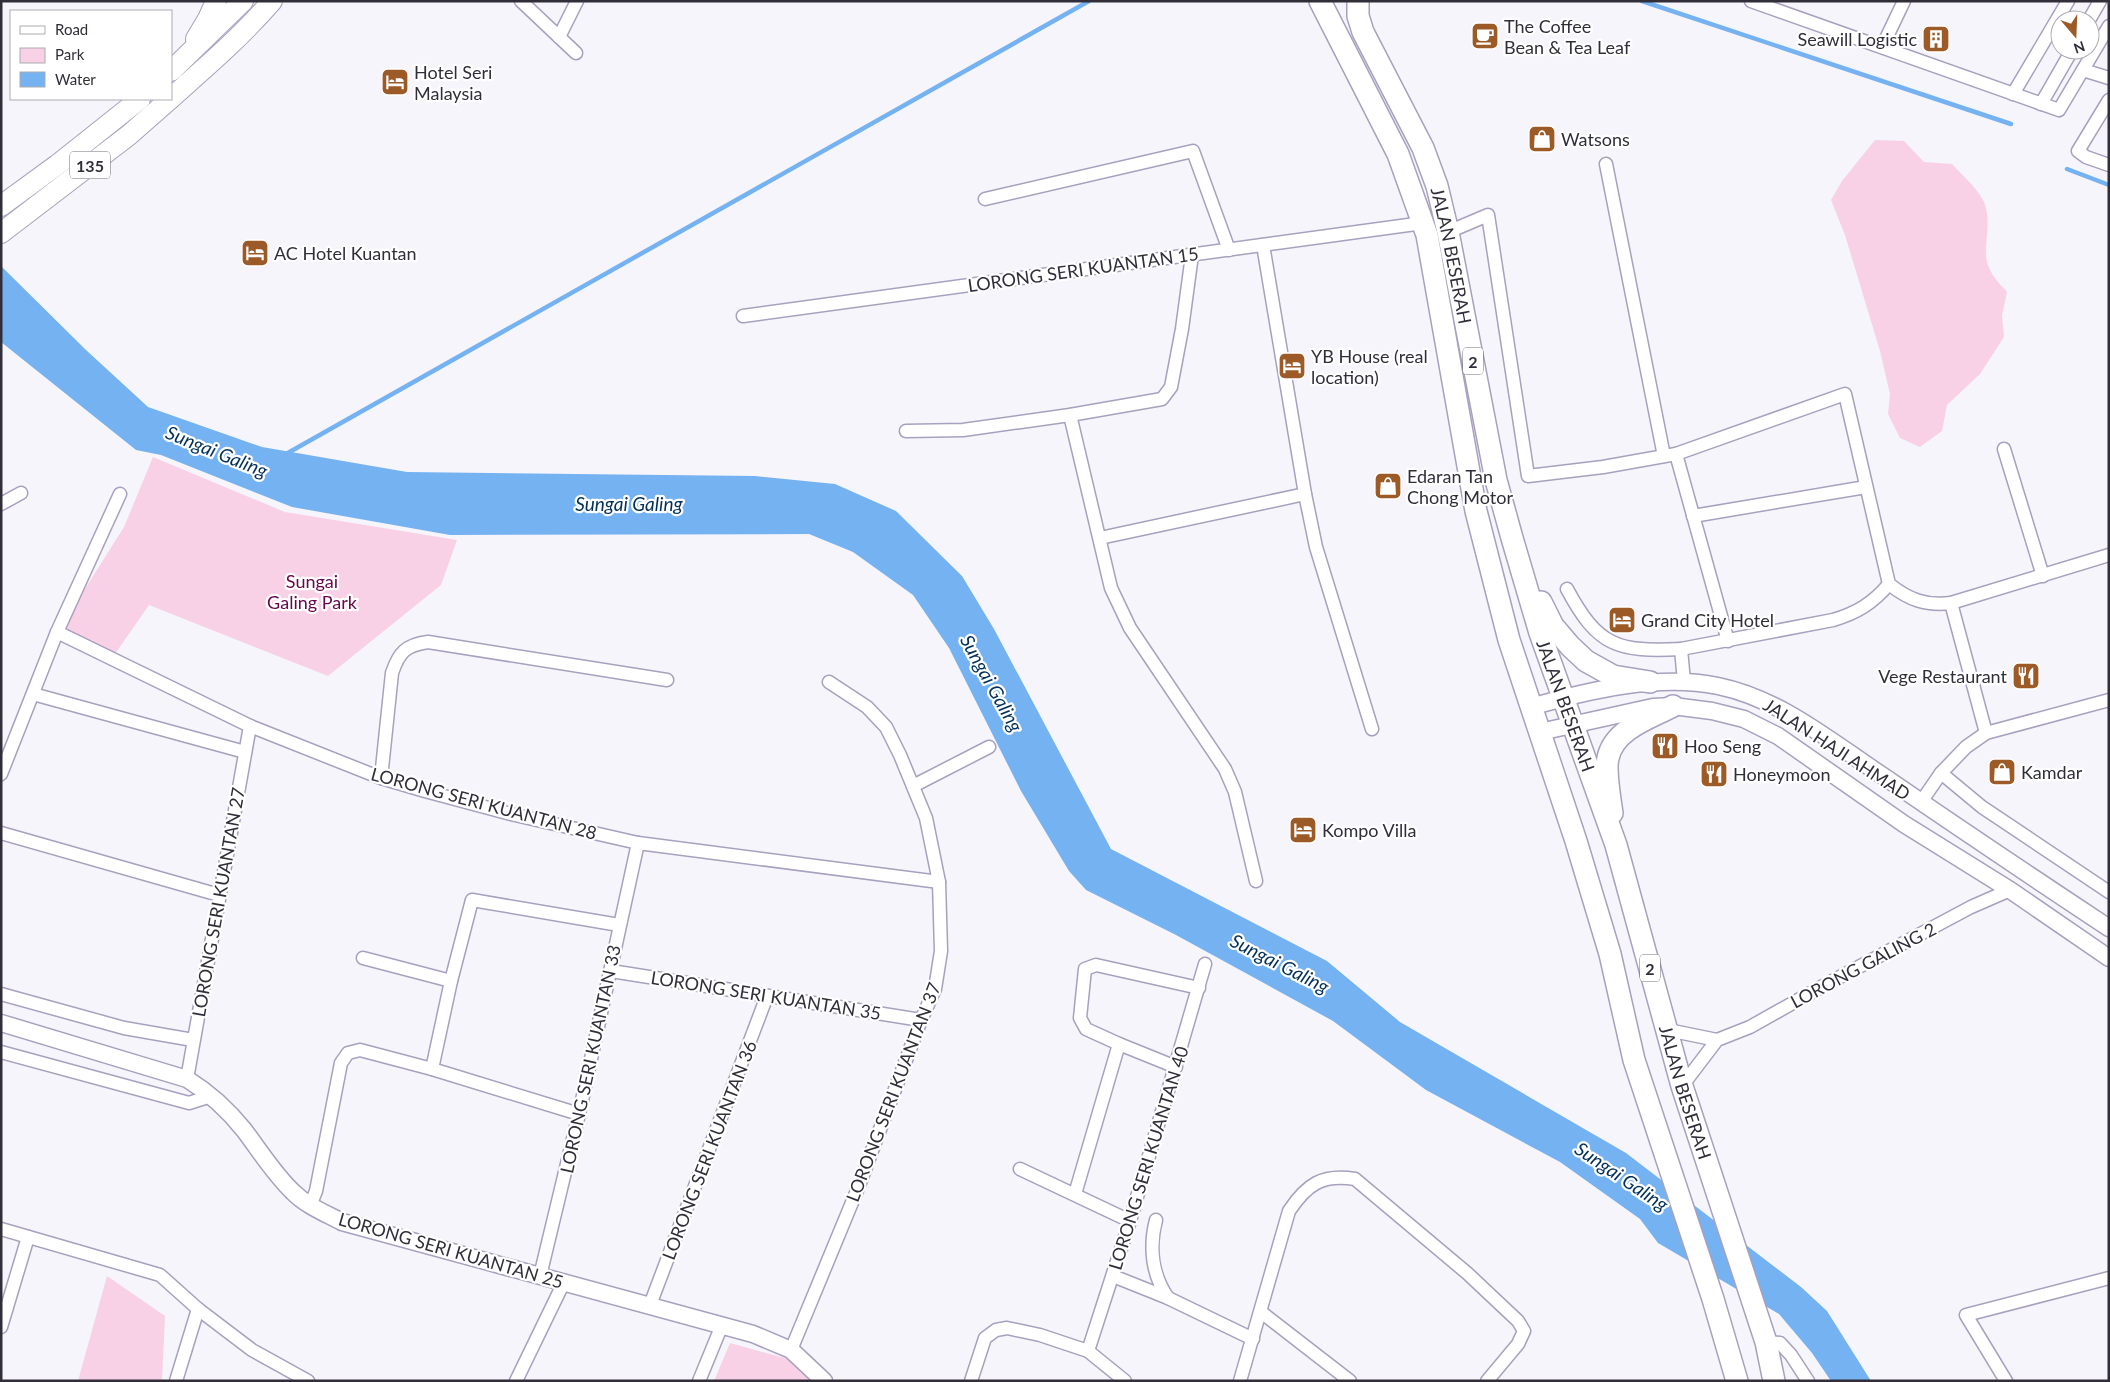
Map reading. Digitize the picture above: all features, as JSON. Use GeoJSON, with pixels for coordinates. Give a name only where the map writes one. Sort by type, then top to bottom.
{"type":"FeatureCollection","features":[{"type":"Feature","properties":{"kind":"highway","name":"JALAN BESERAH"},"geometry":{"type":"LineString","coordinates":[[1320,1],[1398,154],[1427,235],[1476,511],[1509,640],[1576,841],[1610,954],[1634,1060],[1713,1299],[1736,1381]]}},
{"type":"Feature","properties":{"kind":"highway","name":"JALAN BESERAH"},"geometry":{"type":"LineString","coordinates":[[1358,1],[1358,16],[1363,32],[1423,148],[1437,186],[1448,232],[1496,480],[1512,538],[1540,634],[1616,845],[1682,1086],[1766,1342],[1774,1381]]}},
{"type":"Feature","properties":{"kind":"highway"},"geometry":{"type":"LineString","coordinates":[[1512,538],[1553,626],[1570,646],[1586,661],[1613,676],[1650,682]]}},
{"type":"Feature","properties":{"kind":"highway"},"geometry":{"type":"LineString","coordinates":[[1616,845],[1607,759],[1615,741],[1629,729],[1673,706]]}},
{"type":"Feature","properties":{"kind":"main road"},"geometry":{"type":"LineString","coordinates":[[177,66],[208,19],[216,1]]}},
{"type":"Feature","properties":{"kind":"main road"},"geometry":{"type":"LineString","coordinates":[[177,66],[243,1]]}},
{"type":"Feature","properties":{"kind":"main road","name":"135"},"geometry":{"type":"LineString","coordinates":[[172,97],[213,62],[272,1]]}},
{"type":"Feature","properties":{"kind":"main road","name":"135"},"geometry":{"type":"LineString","coordinates":[[1,206],[57,165],[139,100]]}},
{"type":"Feature","properties":{"kind":"main road","name":"135"},"geometry":{"type":"LineString","coordinates":[[4,231],[129,135],[169,100]]}},
{"type":"Feature","properties":{"kind":"street"},"geometry":{"type":"LineString","coordinates":[[521,1],[576,52]]}},
{"type":"Feature","properties":{"kind":"street"},"geometry":{"type":"LineString","coordinates":[[1751,1],[2060,110],[2109,26]]}},
{"type":"Feature","properties":{"kind":"street"},"geometry":{"type":"LineString","coordinates":[[1882,47],[1904,1]]}},
{"type":"Feature","properties":{"kind":"street"},"geometry":{"type":"LineString","coordinates":[[2013,94],[2068,1]]}},
{"type":"Feature","properties":{"kind":"street"},"geometry":{"type":"LineString","coordinates":[[559,37],[576,2]]}},
{"type":"Feature","properties":{"kind":"street"},"geometry":{"type":"LineString","coordinates":[[2041,104],[2066,60]]}},
{"type":"Feature","properties":{"kind":"street"},"geometry":{"type":"LineString","coordinates":[[2083,70],[2109,78]]}},
{"type":"Feature","properties":{"kind":"street"},"geometry":{"type":"LineString","coordinates":[[2109,100],[2078,151],[2086,157],[2109,165]]}},
{"type":"Feature","properties":{"kind":"street"},"geometry":{"type":"LineString","coordinates":[[985,198],[1193,151],[1229,250]]}},
{"type":"Feature","properties":{"kind":"street"},"geometry":{"type":"LineString","coordinates":[[1606,164],[1670,455],[1693,516],[1728,641]]}},
{"type":"Feature","properties":{"kind":"street"},"geometry":{"type":"LineString","coordinates":[[1448,232],[1488,215],[1528,476],[1603,467],[1670,455],[1845,394],[1889,584],[1902,595],[1914,601],[1938,605],[1952,603],[2109,555]]}},
{"type":"Feature","properties":{"kind":"street","name":"LORONG SERI KUANTAN 15"},"geometry":{"type":"LineString","coordinates":[[743,316],[1423,223]]}},
{"type":"Feature","properties":{"kind":"street"},"geometry":{"type":"LineString","coordinates":[[1264,245],[1305,494],[1316,547],[1372,729]]}},
{"type":"Feature","properties":{"kind":"street"},"geometry":{"type":"LineString","coordinates":[[906,431],[963,430],[1070,415],[1162,399],[1171,387],[1182,328],[1192,255]]}},
{"type":"Feature","properties":{"kind":"street"},"geometry":{"type":"LineString","coordinates":[[1070,415],[1111,588],[1130,628],[1224,768],[1235,792],[1256,880]]}},
{"type":"Feature","properties":{"kind":"street"},"geometry":{"type":"LineString","coordinates":[[2004,449],[2043,576]]}},
{"type":"Feature","properties":{"kind":"street"},"geometry":{"type":"LineString","coordinates":[[1693,516],[1866,486]]}},
{"type":"Feature","properties":{"kind":"street"},"geometry":{"type":"LineString","coordinates":[[1,504],[22,493]]}},
{"type":"Feature","properties":{"kind":"street"},"geometry":{"type":"LineString","coordinates":[[1,774],[57,632],[120,494]]}},
{"type":"Feature","properties":{"kind":"street"},"geometry":{"type":"LineString","coordinates":[[1100,538],[1305,494]]}},
{"type":"Feature","properties":{"kind":"street"},"geometry":{"type":"LineString","coordinates":[[1567,589],[1580,613],[1603,638],[1627,649],[1681,649],[1834,620],[1866,607],[1889,584]]}},
{"type":"Feature","properties":{"kind":"street"},"geometry":{"type":"LineString","coordinates":[[1952,603],[1986,733]]}},
{"type":"Feature","properties":{"kind":"street","name":"LORONG SERI KUANTAN 28"},"geometry":{"type":"LineString","coordinates":[[57,632],[250,726],[381,778],[515,815],[638,843],[939,882]]}},
{"type":"Feature","properties":{"kind":"street"},"geometry":{"type":"LineString","coordinates":[[381,778],[392,673],[396,660],[403,650],[414,643],[428,642],[667,680]]}},
{"type":"Feature","properties":{"kind":"street"},"geometry":{"type":"LineString","coordinates":[[1681,649],[1684,682]]}},
{"type":"Feature","properties":{"kind":"street","name":"LORONG SERI KUANTAN 37"},"geometry":{"type":"LineString","coordinates":[[791,1350],[858,1188],[921,1020],[935,989],[941,951],[939,882],[926,818],[913,786],[886,727],[867,707],[829,682]]}},
{"type":"Feature","properties":{"kind":"street","name":"JALAN HAJI AHMAD"},"geometry":{"type":"LineString","coordinates":[[1532,707],[1562,698],[1650,682],[1684,682],[1717,686],[1753,695],[1791,715],[2109,928]]}},
{"type":"Feature","properties":{"kind":"street"},"geometry":{"type":"LineString","coordinates":[[33,694],[245,752]]}},
{"type":"Feature","properties":{"kind":"street"},"geometry":{"type":"LineString","coordinates":[[1921,802],[1941,773],[1966,747],[1986,733],[2109,700]]}},
{"type":"Feature","properties":{"kind":"street","name":"JALAN HAJI AHMAD"},"geometry":{"type":"LineString","coordinates":[[1540,732],[1653,707],[1673,706],[1712,711],[1744,719],[1778,736],[1929,840],[2010,890],[2109,958]]}},
{"type":"Feature","properties":{"kind":"street","name":"LORONG SERI KUANTAN 27"},"geometry":{"type":"LineString","coordinates":[[187,1079],[250,726]]}},
{"type":"Feature","properties":{"kind":"street"},"geometry":{"type":"LineString","coordinates":[[913,786],[989,747]]}},
{"type":"Feature","properties":{"kind":"street"},"geometry":{"type":"LineString","coordinates":[[1941,773],[1982,807],[2109,892]]}},
{"type":"Feature","properties":{"kind":"street"},"geometry":{"type":"LineString","coordinates":[[1,833],[219,895]]}},
{"type":"Feature","properties":{"kind":"street","name":"LORONG SERI KUANTAN 33"},"geometry":{"type":"LineString","coordinates":[[540,1276],[579,1114],[638,843]]}},
{"type":"Feature","properties":{"kind":"street","name":"LORONG GALING 2"},"geometry":{"type":"LineString","coordinates":[[1717,1040],[1750,1027],[1971,907],[2010,890]]}},
{"type":"Feature","properties":{"kind":"street"},"geometry":{"type":"LineString","coordinates":[[432,1069],[451,981],[472,900],[619,924]]}},
{"type":"Feature","properties":{"kind":"street"},"geometry":{"type":"LineString","coordinates":[[363,958],[451,981]]}},
{"type":"Feature","properties":{"kind":"street","name":"LORONG SERI KUANTAN 40"},"geometry":{"type":"LineString","coordinates":[[1088,1351],[1130,1221],[1205,964]]}},
{"type":"Feature","properties":{"kind":"street"},"geometry":{"type":"LineString","coordinates":[[1176,1067],[1119,1044],[1086,1029],[1082,1025],[1080,1011],[1085,969],[1096,965],[1199,988]]}},
{"type":"Feature","properties":{"kind":"street","name":"LORONG SERI KUANTAN 35"},"geometry":{"type":"LineString","coordinates":[[611,971],[921,1020]]}},
{"type":"Feature","properties":{"kind":"street"},"geometry":{"type":"LineString","coordinates":[[1,994],[124,1028],[193,1040]]}},
{"type":"Feature","properties":{"kind":"street","name":"LORONG SERI KUANTAN 36"},"geometry":{"type":"LineString","coordinates":[[650,1305],[767,996]]}},
{"type":"Feature","properties":{"kind":"street","name":"LORONG SERI KUANTAN 25"},"geometry":{"type":"LineString","coordinates":[[1,1023],[187,1079],[211,1096],[243,1128],[270,1166],[294,1192],[310,1206],[342,1222],[753,1334],[791,1350],[824,1381]]}},
{"type":"Feature","properties":{"kind":"street"},"geometry":{"type":"LineString","coordinates":[[1668,1030],[1717,1040],[1682,1086]]}},
{"type":"Feature","properties":{"kind":"street"},"geometry":{"type":"LineString","coordinates":[[1075,1194],[1119,1044]]}},
{"type":"Feature","properties":{"kind":"street"},"geometry":{"type":"LineString","coordinates":[[310,1206],[316,1191],[340,1063],[348,1053],[360,1050],[432,1069],[579,1114]]}},
{"type":"Feature","properties":{"kind":"street"},"geometry":{"type":"LineString","coordinates":[[1,1052],[189,1103],[211,1096]]}},
{"type":"Feature","properties":{"kind":"street"},"geometry":{"type":"LineString","coordinates":[[1020,1169],[1130,1221]]}},
{"type":"Feature","properties":{"kind":"street"},"geometry":{"type":"LineString","coordinates":[[1240,1381],[1288,1211],[1299,1195],[1316,1181],[1338,1176],[1355,1179],[1467,1273],[1518,1321],[1524,1331],[1518,1344],[1487,1381]]}},
{"type":"Feature","properties":{"kind":"street"},"geometry":{"type":"LineString","coordinates":[[1156,1220],[1152,1238],[1154,1270],[1160,1288],[1168,1298]]}},
{"type":"Feature","properties":{"kind":"street"},"geometry":{"type":"LineString","coordinates":[[1,1229],[160,1275],[198,1309],[252,1350],[308,1381]]}},
{"type":"Feature","properties":{"kind":"street"},"geometry":{"type":"LineString","coordinates":[[1,1327],[28,1237]]}},
{"type":"Feature","properties":{"kind":"street"},"geometry":{"type":"LineString","coordinates":[[1113,1276],[1168,1298],[1253,1338]]}},
{"type":"Feature","properties":{"kind":"street"},"geometry":{"type":"LineString","coordinates":[[2006,1381],[1966,1315],[2109,1278]]}},
{"type":"Feature","properties":{"kind":"street"},"geometry":{"type":"LineString","coordinates":[[516,1381],[564,1282]]}},
{"type":"Feature","properties":{"kind":"street"},"geometry":{"type":"LineString","coordinates":[[176,1381],[198,1309]]}},
{"type":"Feature","properties":{"kind":"street"},"geometry":{"type":"LineString","coordinates":[[1261,1312],[1350,1381]]}},
{"type":"Feature","properties":{"kind":"street"},"geometry":{"type":"LineString","coordinates":[[699,1381],[722,1325]]}},
{"type":"Feature","properties":{"kind":"street"},"geometry":{"type":"LineString","coordinates":[[971,1381],[985,1338],[996,1330],[1007,1328],[1088,1351],[1125,1381]]}},
{"type":"Feature","properties":{"kind":"street"},"geometry":{"type":"LineString","coordinates":[[1766,1342],[1780,1343],[1792,1355],[1808,1381]]}},
{"type":"Feature","properties":{"kind":"green space"},"geometry":{"type":"Polygon","coordinates":[[[1875,140],[1904,141],[1924,162],[1952,164],[1973,186],[1986,208],[1988,223],[1986,255],[1988,266],[2007,292],[2002,315],[2004,337],[1980,374],[1947,405],[1942,431],[1920,447],[1900,438],[1888,414],[1890,394],[1880,351],[1845,235],[1831,200],[1842,181],[1875,140]]]}},
{"type":"Feature","properties":{"kind":"green space","name":"Sungai Galing Park"},"geometry":{"type":"Polygon","coordinates":[[[153,457],[285,512],[457,540],[441,585],[328,676],[149,605],[115,654],[59,630],[124,527],[153,457]]]}},
{"type":"Feature","properties":{"kind":"green space"},"geometry":{"type":"Polygon","coordinates":[[[107,1276],[165,1316],[162,1381],[78,1381],[107,1276]]]}},
{"type":"Feature","properties":{"kind":"green space"},"geometry":{"type":"Polygon","coordinates":[[[730,1343],[795,1361],[816,1381],[714,1381],[730,1343]]]}},
{"type":"Feature","properties":{"kind":"water","name":"Sungai Galing"},"geometry":{"type":"Polygon","coordinates":[[[1,266],[86,350],[148,407],[262,447],[407,472],[755,476],[835,484],[896,511],[962,576],[994,629],[1111,849],[1327,961],[1400,1022],[1626,1153],[1801,1287],[1827,1311],[1871,1381],[1831,1381],[1812,1353],[1779,1314],[1658,1243],[1640,1219],[1560,1162],[1426,1090],[1333,1021],[1176,935],[1086,890],[1069,871],[1021,791],[949,648],[913,595],[853,552],[809,534],[450,535],[292,507],[161,455],[136,450],[1,342],[1,266]]]}},
{"type":"Feature","properties":{"kind":"waterway"},"geometry":{"type":"LineString","coordinates":[[286,454],[1089,1]]}},
{"type":"Feature","properties":{"kind":"waterway"},"geometry":{"type":"LineString","coordinates":[[1642,1],[2011,124]]}},
{"type":"Feature","properties":{"kind":"waterway"},"geometry":{"type":"LineString","coordinates":[[2067,169],[2109,185]]}},
{"type":"Feature","properties":{"kind":"place","name":"The Coffee Bean & Tea Leaf"},"geometry":{"type":"Point","coordinates":[1485,36]}},
{"type":"Feature","properties":{"kind":"place","name":"Seawill Logistic"},"geometry":{"type":"Point","coordinates":[1936,39]}},
{"type":"Feature","properties":{"kind":"place","name":"Hotel Seri Malaysia"},"geometry":{"type":"Point","coordinates":[395,82]}},
{"type":"Feature","properties":{"kind":"place","name":"Watsons"},"geometry":{"type":"Point","coordinates":[1542,139]}},
{"type":"Feature","properties":{"kind":"place","name":"AC Hotel Kuantan"},"geometry":{"type":"Point","coordinates":[255,253]}},
{"type":"Feature","properties":{"kind":"place","name":"YB House (real location)"},"geometry":{"type":"Point","coordinates":[1292,366]}},
{"type":"Feature","properties":{"kind":"place","name":"Edaran Tan Chong Motor"},"geometry":{"type":"Point","coordinates":[1388,486]}},
{"type":"Feature","properties":{"kind":"place","name":"Grand City Hotel"},"geometry":{"type":"Point","coordinates":[1622,620]}},
{"type":"Feature","properties":{"kind":"place","name":"Vege Restaurant"},"geometry":{"type":"Point","coordinates":[2026,676]}},
{"type":"Feature","properties":{"kind":"place","name":"Hoo Seng"},"geometry":{"type":"Point","coordinates":[1665,746]}},
{"type":"Feature","properties":{"kind":"place","name":"Kamdar"},"geometry":{"type":"Point","coordinates":[2002,772]}},
{"type":"Feature","properties":{"kind":"place","name":"Honeymoon"},"geometry":{"type":"Point","coordinates":[1714,774]}},
{"type":"Feature","properties":{"kind":"place","name":"Kompo Villa"},"geometry":{"type":"Point","coordinates":[1303,830]}}]}
